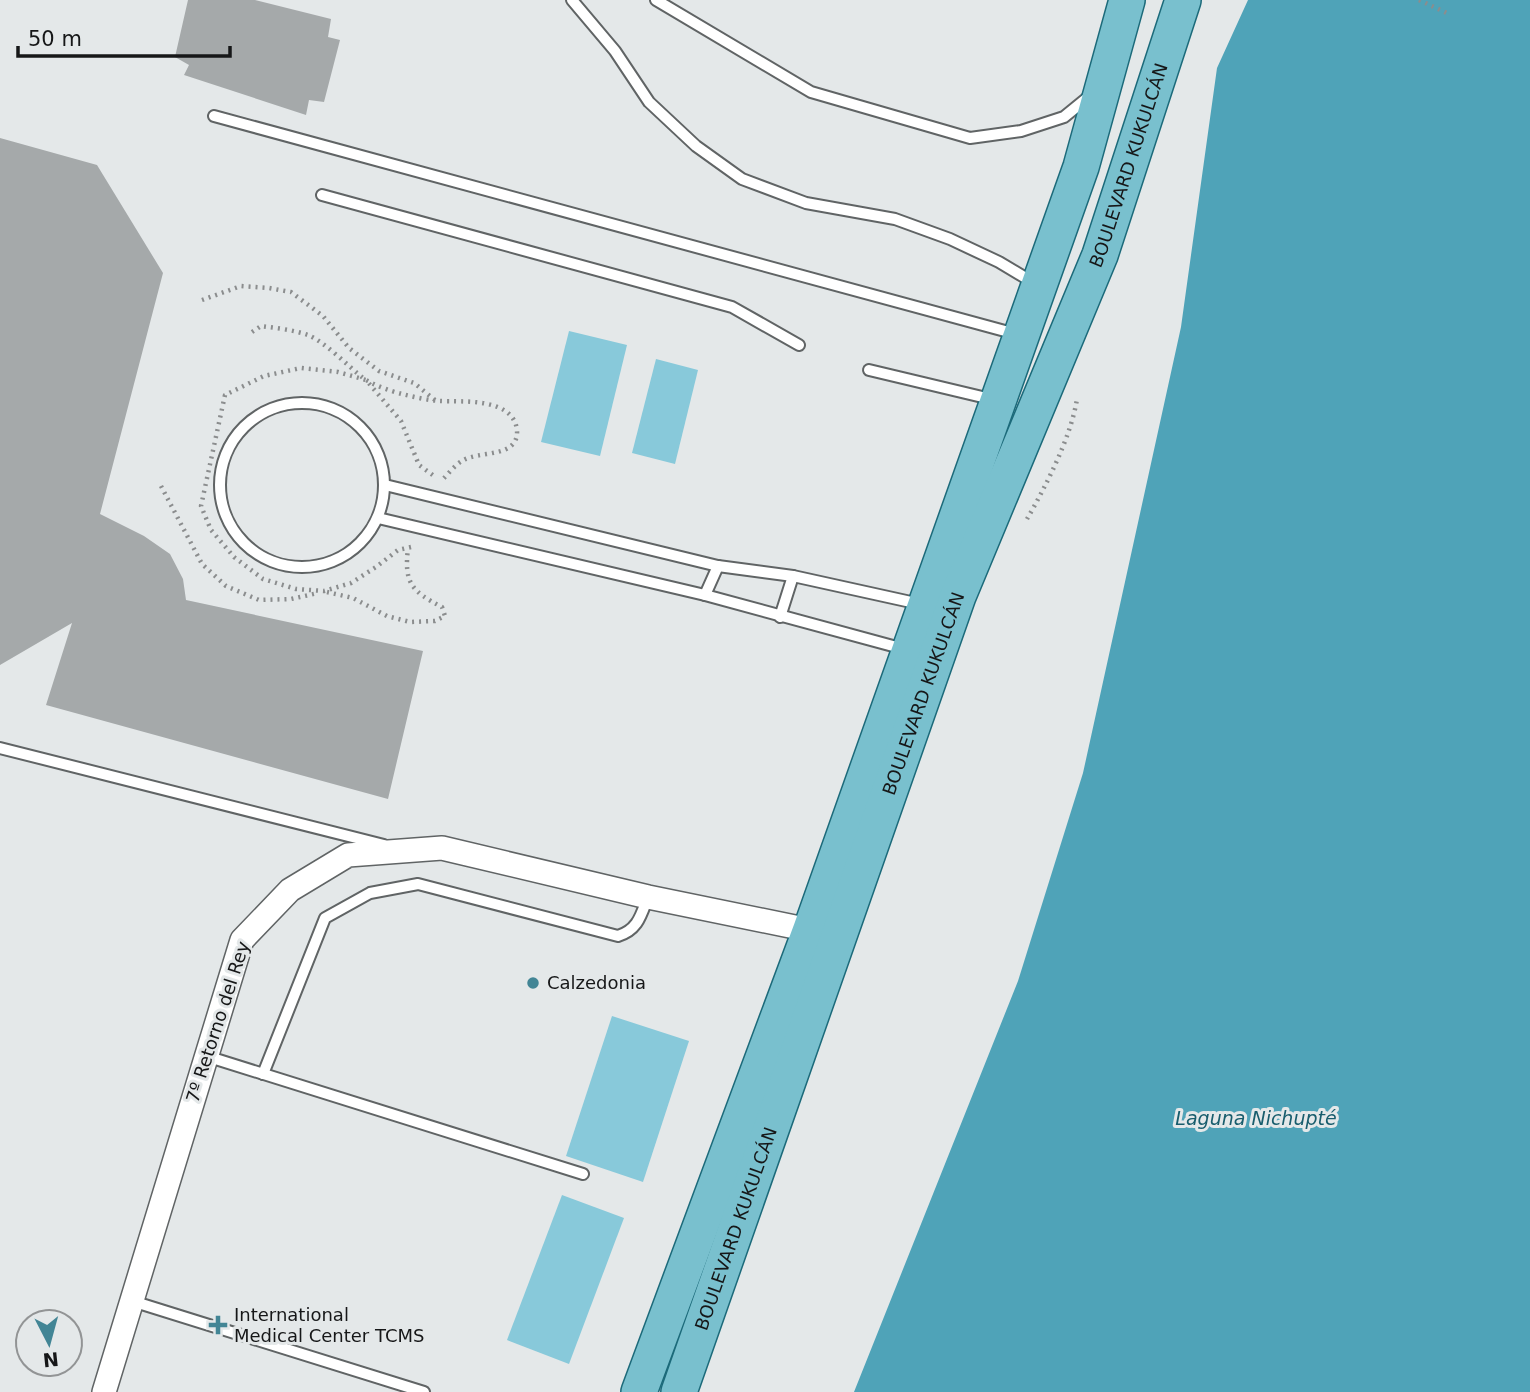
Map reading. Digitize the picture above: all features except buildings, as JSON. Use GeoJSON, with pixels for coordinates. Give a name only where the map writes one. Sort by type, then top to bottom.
{"type":"FeatureCollection","features":[{"type":"Feature","properties":{"kind":"main road","name":"BOULEVARD KUKULCÁN"},"geometry":{"type":"LineString","coordinates":[[679,1392],[825,933],[910,650],[1082,167],[1127,0]]}},
{"type":"Feature","properties":{"kind":"main road","name":"BOULEVARD KUKULCÁN"},"geometry":{"type":"LineString","coordinates":[[639,1392],[958,596],[1100,255],[1183,0]]}},
{"type":"Feature","properties":{"kind":"street","name":"7º Retorno del Rey"},"geometry":{"type":"LineString","coordinates":[[104,1392],[242,940],[290,890],[348,855],[442,848],[648,897],[825,933]]}},
{"type":"Feature","properties":{"kind":"lane"},"geometry":{"type":"LineString","coordinates":[[572,0],[615,51],[649,102],[696,146],[742,179],[806,203],[895,219],[950,239],[999,262],[1039,286]]}},
{"type":"Feature","properties":{"kind":"lane"},"geometry":{"type":"LineString","coordinates":[[656,0],[811,92],[970,138],[1021,131],[1064,117],[1105,85]]}},
{"type":"Feature","properties":{"kind":"lane"},"geometry":{"type":"LineString","coordinates":[[214,116],[1022,335]]}},
{"type":"Feature","properties":{"kind":"lane"},"geometry":{"type":"LineString","coordinates":[[322,195],[732,307],[799,345]]}},
{"type":"Feature","properties":{"kind":"lane"},"geometry":{"type":"LineString","coordinates":[[869,370],[998,401]]}},
{"type":"Feature","properties":{"kind":"lane"},"geometry":{"type":"LineString","coordinates":[[297,403],[324,406],[348,417],[367,435],[380,458],[385,485],[378,518],[367,534],[347,553],[322,564],[294,567],[268,559],[245,544],[228,522],[220,496],[221,468],[231,443],[249,422],[271,408],[297,403]]}},
{"type":"Feature","properties":{"kind":"lane"},"geometry":{"type":"LineString","coordinates":[[385,485],[718,566],[793,576],[926,606]]}},
{"type":"Feature","properties":{"kind":"lane"},"geometry":{"type":"LineString","coordinates":[[378,518],[705,595],[910,650]]}},
{"type":"Feature","properties":{"kind":"lane"},"geometry":{"type":"LineString","coordinates":[[705,595],[718,566]]}},
{"type":"Feature","properties":{"kind":"lane"},"geometry":{"type":"LineString","coordinates":[[780,617],[793,576]]}},
{"type":"Feature","properties":{"kind":"lane"},"geometry":{"type":"LineString","coordinates":[[0,748],[405,850]]}},
{"type":"Feature","properties":{"kind":"lane"},"geometry":{"type":"LineString","coordinates":[[263,1074],[325,918],[370,893],[418,884],[618,936],[629,933],[640,919],[648,897]]}},
{"type":"Feature","properties":{"kind":"lane"},"geometry":{"type":"LineString","coordinates":[[206,1056],[583,1174]]}},
{"type":"Feature","properties":{"kind":"lane"},"geometry":{"type":"LineString","coordinates":[[132,1301],[424,1392]]}},
{"type":"Feature","properties":{"kind":"path"},"geometry":{"type":"LineString","coordinates":[[1419,0],[1449,14]]}},
{"type":"Feature","properties":{"kind":"path"},"geometry":{"type":"LineString","coordinates":[[202,300],[242,286],[291,292],[323,316],[349,348],[379,371],[414,383],[435,401]]}},
{"type":"Feature","properties":{"kind":"path"},"geometry":{"type":"LineString","coordinates":[[253,332],[261,326],[310,336],[366,380],[400,393],[435,401],[481,402],[502,408],[513,419],[517,432],[513,444],[503,452],[477,454],[462,461],[442,480]]}},
{"type":"Feature","properties":{"kind":"path"},"geometry":{"type":"LineString","coordinates":[[161,486],[202,564],[226,586],[259,600],[291,599],[324,591],[353,598],[387,616],[410,622],[435,621],[444,616],[442,607],[427,599],[411,585],[406,569],[408,548]]}},
{"type":"Feature","properties":{"kind":"shaded area"},"geometry":{"type":"Polygon","coordinates":[[[569,331],[627,345],[600,456],[541,442],[569,331]]]}},
{"type":"Feature","properties":{"kind":"shaded area"},"geometry":{"type":"Polygon","coordinates":[[[656,359],[698,370],[675,464],[632,453],[656,359]]]}},
{"type":"Feature","properties":{"kind":"shaded area"},"geometry":{"type":"Polygon","coordinates":[[[612,1016],[689,1041],[643,1182],[566,1156],[612,1016]]]}},
{"type":"Feature","properties":{"kind":"shaded area"},"geometry":{"type":"Polygon","coordinates":[[[562,1195],[624,1218],[569,1364],[507,1340],[562,1195]]]}},
{"type":"Feature","properties":{"kind":"water","name":"Laguna Nichupté"},"geometry":{"type":"Polygon","coordinates":[[[1248,0],[1530,0],[1530,1392],[854,1392],[1018,981],[1083,773],[1181,327],[1217,68],[1248,0]]]}},
{"type":"Feature","properties":{"kind":"place","name":"Calzedonia"},"geometry":{"type":"Point","coordinates":[533,983]}},
{"type":"Feature","properties":{"kind":"place","name":"International Medical Center TCMS"},"geometry":{"type":"Point","coordinates":[218,1325]}}]}
